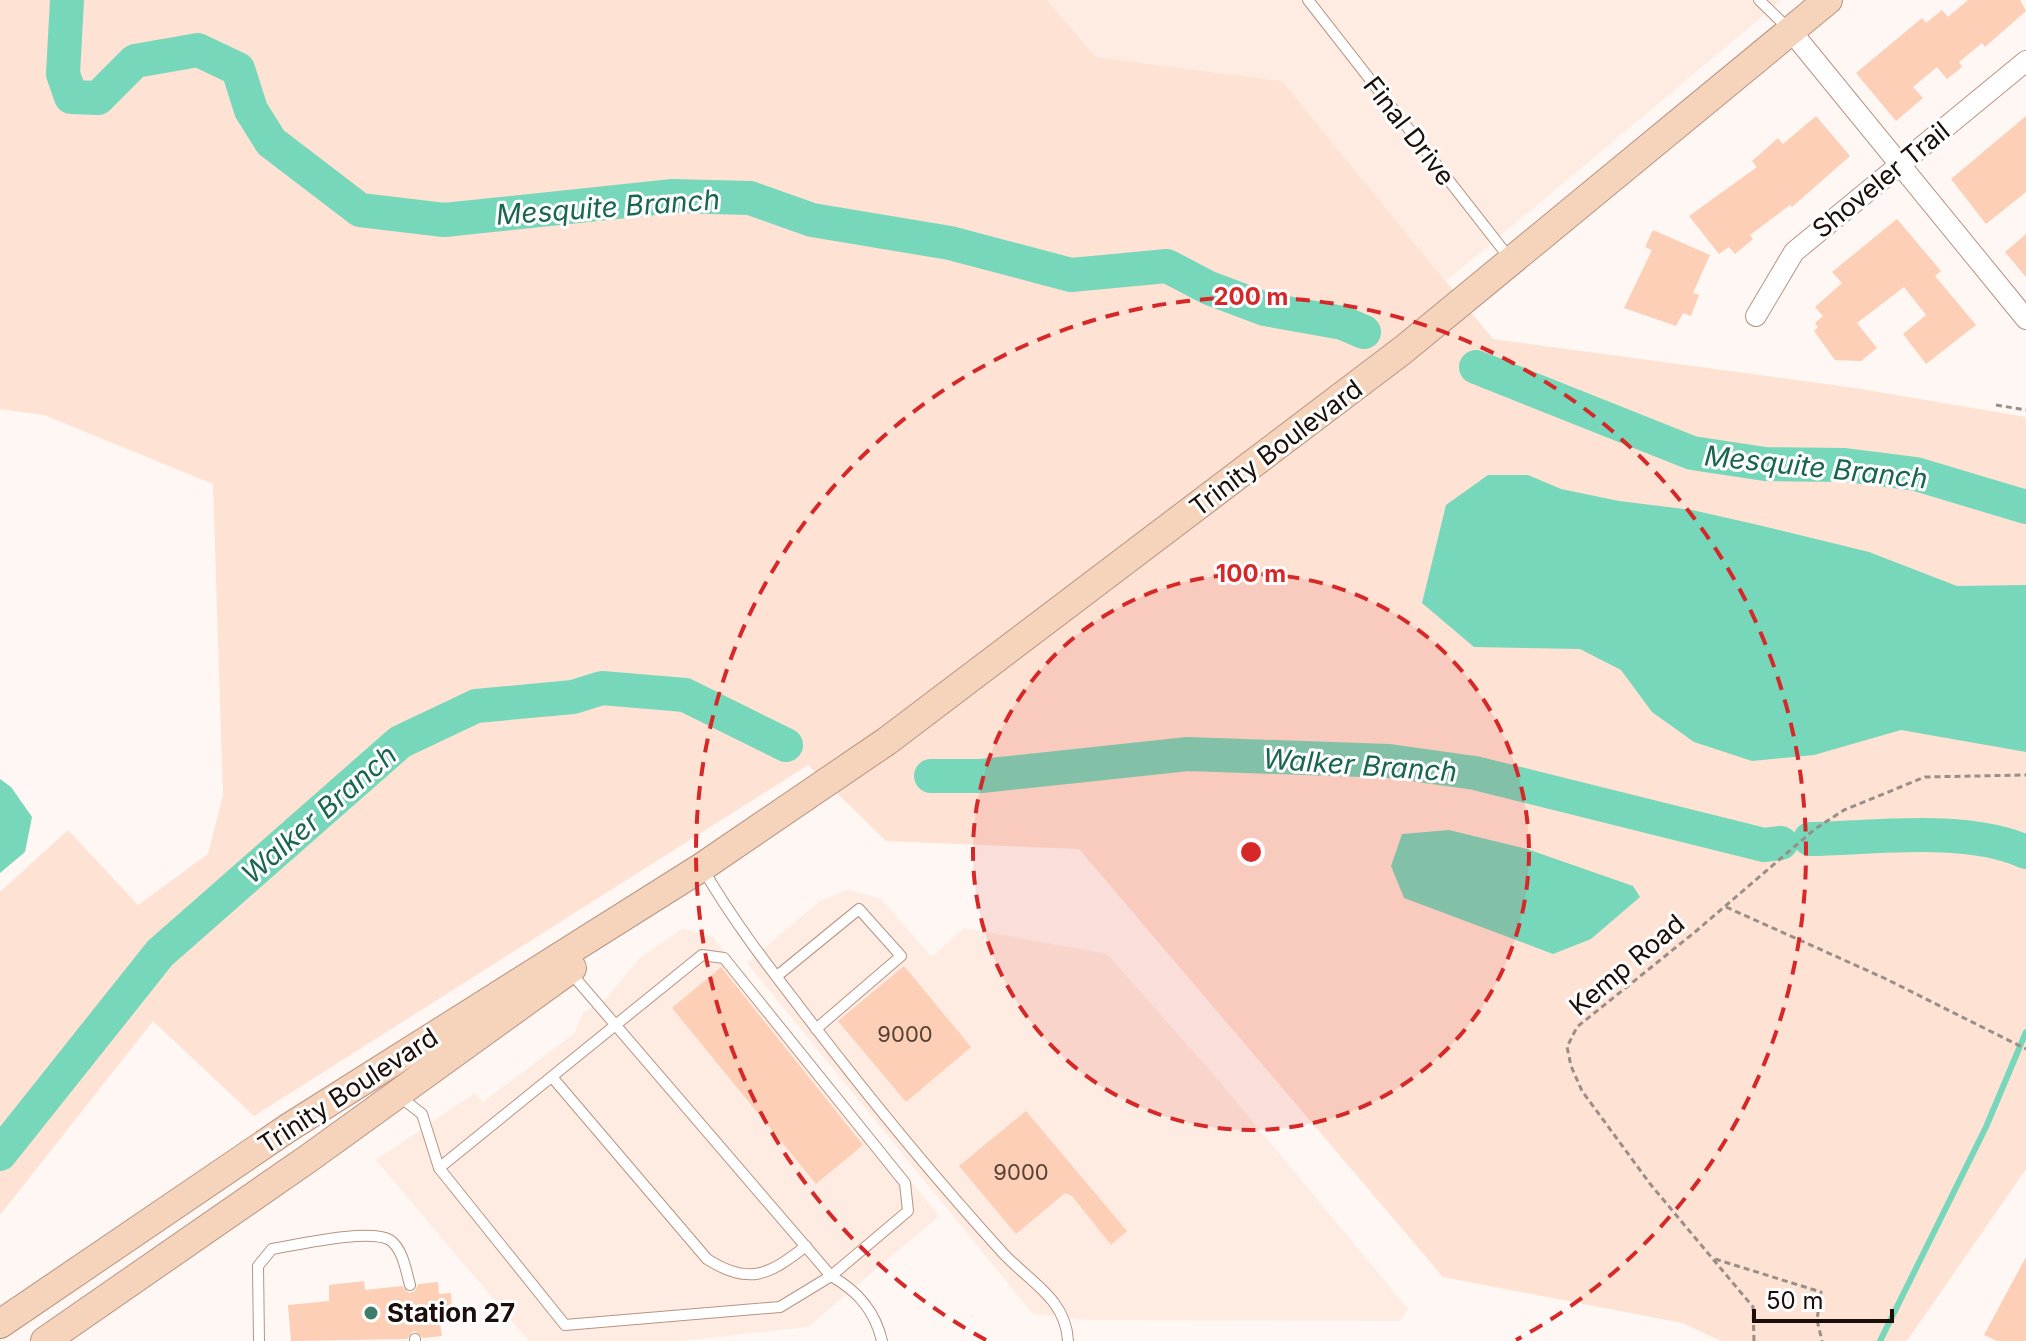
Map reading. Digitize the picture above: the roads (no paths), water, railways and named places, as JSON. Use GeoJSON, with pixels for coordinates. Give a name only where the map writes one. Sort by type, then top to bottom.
{"type":"FeatureCollection","features":[{"type":"Feature","properties":{"kind":"main road","name":"Trinity Boulevard"},"geometry":{"type":"LineString","coordinates":[[0,1324],[288,1128],[702,867],[887,741],[1403,350],[1828,0]]}},
{"type":"Feature","properties":{"kind":"main road","name":"Trinity Boulevard"},"geometry":{"type":"LineString","coordinates":[[45,1341],[569,971],[702,867]]}},
{"type":"Feature","properties":{"kind":"main road"},"geometry":{"type":"LineString","coordinates":[[90,1341],[92,1322],[105,1301]]}},
{"type":"Feature","properties":{"kind":"street"},"geometry":{"type":"LineString","coordinates":[[1791,31],[2026,319]]}},
{"type":"Feature","properties":{"kind":"street","name":"Shoveler Trail"},"geometry":{"type":"LineString","coordinates":[[1756,316],[1794,252],[2026,61]]}},
{"type":"Feature","properties":{"kind":"lane","name":"Final Drive"},"geometry":{"type":"LineString","coordinates":[[1308,0],[1513,261]]}},
{"type":"Feature","properties":{"kind":"lane"},"geometry":{"type":"LineString","coordinates":[[1759,0],[1791,31]]}},
{"type":"Feature","properties":{"kind":"lane"},"geometry":{"type":"LineString","coordinates":[[702,867],[777,976],[910,1150],[1016,1268],[1053,1298],[1068,1328],[1068,1341]]}},
{"type":"Feature","properties":{"kind":"lane"},"geometry":{"type":"LineString","coordinates":[[777,976],[859,909],[901,956],[816,1029]]}},
{"type":"Feature","properties":{"kind":"lane"},"geometry":{"type":"LineString","coordinates":[[397,1095],[422,1114],[439,1168],[565,1325],[780,1307],[831,1276],[908,1211],[905,1183],[724,958],[702,955],[439,1168]]}},
{"type":"Feature","properties":{"kind":"lane"},"geometry":{"type":"LineString","coordinates":[[569,971],[831,1276],[848,1286],[876,1317],[882,1341]]}},
{"type":"Feature","properties":{"kind":"lane"},"geometry":{"type":"LineString","coordinates":[[552,1077],[707,1259],[729,1273],[755,1275],[782,1265],[806,1246]]}},
{"type":"Feature","properties":{"kind":"lane"},"geometry":{"type":"LineString","coordinates":[[259,1341],[258,1266],[272,1249],[366,1236],[388,1239],[399,1250],[410,1285]]}},
{"type":"Feature","properties":{"kind":"waterway","name":"Mesquite Branch"},"geometry":{"type":"LineString","coordinates":[[67,0],[63,74],[71,97],[98,98],[135,61],[198,50],[238,69],[251,110],[271,142],[360,210],[444,220],[673,196],[750,198],[812,220],[950,243],[1071,275],[1167,266],[1209,288],[1265,309],[1343,323],[1364,332]]}},
{"type":"Feature","properties":{"kind":"waterway","name":"Mesquite Branch"},"geometry":{"type":"LineString","coordinates":[[1476,367],[1692,453],[1765,464],[1845,465],[1916,474],[2026,507]]}},
{"type":"Feature","properties":{"kind":"waterway","name":"Walker Branch"},"geometry":{"type":"LineString","coordinates":[[0,1154],[160,953],[400,742],[476,706],[573,697],[602,688],[685,695],[786,745]]}},
{"type":"Feature","properties":{"kind":"waterway","name":"Walker Branch"},"geometry":{"type":"LineString","coordinates":[[931,776],[981,776],[1188,754],[1389,761],[1475,773],[1764,845],[1781,843]]}},
{"type":"Feature","properties":{"kind":"waterway","name":"Walker Branch"},"geometry":{"type":"LineString","coordinates":[[1810,839],[1948,836],[1976,838],[2026,852]]}},
{"type":"Feature","properties":{"kind":"waterway"},"geometry":{"type":"LineString","coordinates":[[1880,1341],[1986,1127],[2026,1032]]}},
{"type":"Feature","properties":{"kind":"place","name":"Station 27"},"geometry":{"type":"Point","coordinates":[371,1313]}}]}
